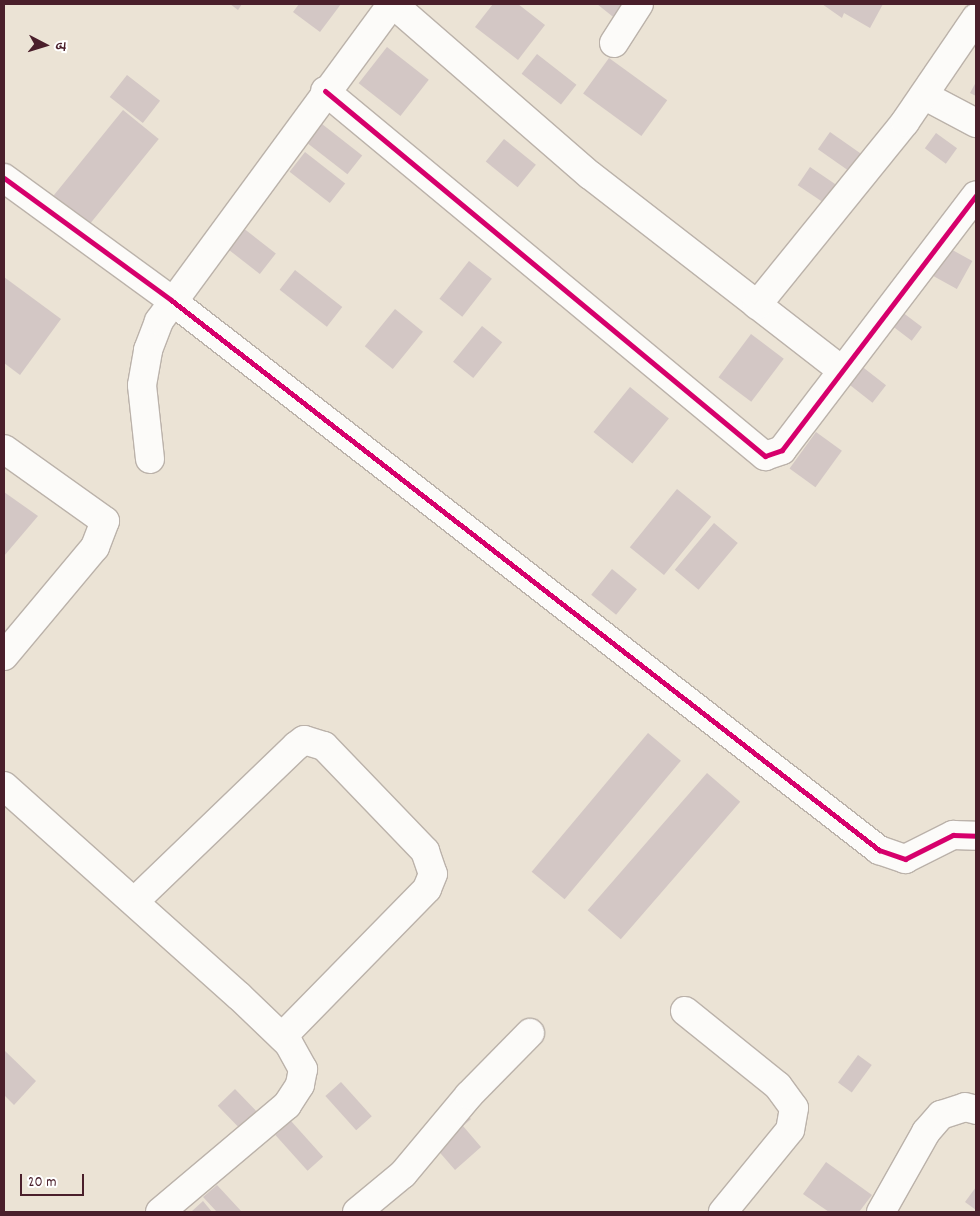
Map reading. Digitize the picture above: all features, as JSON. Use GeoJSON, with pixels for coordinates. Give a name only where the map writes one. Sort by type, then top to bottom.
{"type":"FeatureCollection","features":[{"type":"Feature","properties":{"kind":"street"},"geometry":{"type":"LineString","coordinates":[[150,459],[142,385],[148,350],[172,300],[325,91],[393,4],[590,175],[841,370]]}},
{"type":"Feature","properties":{"kind":"street"},"geometry":{"type":"LineString","coordinates":[[614,43],[639,4]]}},
{"type":"Feature","properties":{"kind":"street"},"geometry":{"type":"LineString","coordinates":[[959,4],[976,13]]}},
{"type":"Feature","properties":{"kind":"street"},"geometry":{"type":"LineString","coordinates":[[757,305],[925,96],[976,18]]}},
{"type":"Feature","properties":{"kind":"street"},"geometry":{"type":"LineString","coordinates":[[325,91],[765,456],[782,450],[976,195]]}},
{"type":"Feature","properties":{"kind":"street"},"geometry":{"type":"LineString","coordinates":[[925,96],[976,123]]}},
{"type":"Feature","properties":{"kind":"street"},"geometry":{"type":"LineString","coordinates":[[4,178],[172,300],[879,850],[905,859],[953,835],[976,836]]}},
{"type":"Feature","properties":{"kind":"street"},"geometry":{"type":"LineString","coordinates":[[4,449],[105,521],[95,547],[4,656]]}},
{"type":"Feature","properties":{"kind":"street"},"geometry":{"type":"LineString","coordinates":[[136,900],[296,746],[304,740],[324,746],[425,851],[433,874],[427,889],[282,1037]]}},
{"type":"Feature","properties":{"kind":"street"},"geometry":{"type":"LineString","coordinates":[[4,786],[136,900],[282,1037],[303,1070],[287,1105],[160,1212]]}},
{"type":"Feature","properties":{"kind":"street"},"geometry":{"type":"LineString","coordinates":[[685,1011],[778,1086],[794,1108],[790,1130],[723,1212]]}},
{"type":"Feature","properties":{"kind":"street"},"geometry":{"type":"LineString","coordinates":[[357,1212],[403,1174],[469,1095],[530,1033]]}},
{"type":"Feature","properties":{"kind":"street"},"geometry":{"type":"LineString","coordinates":[[889,1209],[926,1132],[940,1115],[965,1107],[976,1110]]}},
{"type":"Feature","properties":{"kind":"building"},"geometry":{"type":"Polygon","coordinates":[[[230,4],[242,4],[238,10],[230,4]]]}},
{"type":"Feature","properties":{"kind":"building"},"geometry":{"type":"Polygon","coordinates":[[[299,4],[341,4],[320,32],[293,12],[299,4]]]}},
{"type":"Feature","properties":{"kind":"building"},"geometry":{"type":"Polygon","coordinates":[[[493,4],[518,4],[545,25],[518,60],[475,27],[493,4]]]}},
{"type":"Feature","properties":{"kind":"building"},"geometry":{"type":"Polygon","coordinates":[[[597,4],[618,4],[626,9],[617,20],[597,4]]]}},
{"type":"Feature","properties":{"kind":"building"},"geometry":{"type":"Polygon","coordinates":[[[822,4],[883,4],[870,28],[844,13],[842,18],[822,4]]]}},
{"type":"Feature","properties":{"kind":"building"},"geometry":{"type":"Polygon","coordinates":[[[387,47],[429,80],[400,116],[359,83],[387,47]]]}},
{"type":"Feature","properties":{"kind":"building"},"geometry":{"type":"Polygon","coordinates":[[[537,54],[576,85],[561,104],[522,74],[537,54]]]}},
{"type":"Feature","properties":{"kind":"building"},"geometry":{"type":"Polygon","coordinates":[[[609,58],[667,100],[641,136],[583,94],[609,58]]]}},
{"type":"Feature","properties":{"kind":"building"},"geometry":{"type":"Polygon","coordinates":[[[127,75],[160,101],[143,123],[110,97],[127,75]]]}},
{"type":"Feature","properties":{"kind":"building"},"geometry":{"type":"Polygon","coordinates":[[[976,82],[976,96],[970,93],[976,82]]]}},
{"type":"Feature","properties":{"kind":"building"},"geometry":{"type":"Polygon","coordinates":[[[123,110],[159,139],[86,228],[51,199],[123,110]]]}},
{"type":"Feature","properties":{"kind":"building"},"geometry":{"type":"Polygon","coordinates":[[[322,124],[362,155],[347,174],[307,143],[322,124]]]}},
{"type":"Feature","properties":{"kind":"building"},"geometry":{"type":"Polygon","coordinates":[[[830,132],[866,157],[854,174],[818,149],[830,132]]]}},
{"type":"Feature","properties":{"kind":"building"},"geometry":{"type":"Polygon","coordinates":[[[936,133],[957,148],[946,164],[925,148],[936,133]]]}},
{"type":"Feature","properties":{"kind":"building"},"geometry":{"type":"Polygon","coordinates":[[[504,139],[536,165],[518,187],[486,162],[504,139]]]}},
{"type":"Feature","properties":{"kind":"building"},"geometry":{"type":"Polygon","coordinates":[[[305,152],[345,183],[330,203],[290,172],[305,152]]]}},
{"type":"Feature","properties":{"kind":"building"},"geometry":{"type":"Polygon","coordinates":[[[810,167],[840,187],[828,205],[798,185],[810,167]]]}},
{"type":"Feature","properties":{"kind":"building"},"geometry":{"type":"Polygon","coordinates":[[[238,224],[276,254],[260,274],[222,244],[238,224]]]}},
{"type":"Feature","properties":{"kind":"building"},"geometry":{"type":"Polygon","coordinates":[[[947,247],[972,261],[957,289],[931,275],[947,247]]]}},
{"type":"Feature","properties":{"kind":"building"},"geometry":{"type":"Polygon","coordinates":[[[469,261],[492,279],[462,317],[439,299],[469,261]]]}},
{"type":"Feature","properties":{"kind":"building"},"geometry":{"type":"Polygon","coordinates":[[[295,270],[342,307],[327,327],[280,290],[295,270]]]}},
{"type":"Feature","properties":{"kind":"building"},"geometry":{"type":"Polygon","coordinates":[[[4,277],[61,319],[20,375],[4,363],[4,277]]]}},
{"type":"Feature","properties":{"kind":"building"},"geometry":{"type":"Polygon","coordinates":[[[395,309],[423,332],[393,369],[365,346],[395,309]]]}},
{"type":"Feature","properties":{"kind":"building"},"geometry":{"type":"Polygon","coordinates":[[[898,309],[922,327],[912,341],[888,323],[898,309]]]}},
{"type":"Feature","properties":{"kind":"building"},"geometry":{"type":"Polygon","coordinates":[[[482,326],[502,342],[473,378],[453,362],[482,326]]]}},
{"type":"Feature","properties":{"kind":"building"},"geometry":{"type":"Polygon","coordinates":[[[751,334],[784,359],[751,402],[719,377],[751,334]]]}},
{"type":"Feature","properties":{"kind":"building"},"geometry":{"type":"Polygon","coordinates":[[[860,365],[886,385],[872,403],[846,382],[860,365]]]}},
{"type":"Feature","properties":{"kind":"building"},"geometry":{"type":"Polygon","coordinates":[[[630,387],[669,418],[632,464],[593,432],[630,387]]]}},
{"type":"Feature","properties":{"kind":"building"},"geometry":{"type":"Polygon","coordinates":[[[816,432],[842,451],[815,487],[790,468],[816,432]]]}},
{"type":"Feature","properties":{"kind":"building"},"geometry":{"type":"Polygon","coordinates":[[[677,489],[711,517],[664,575],[630,547],[677,489]]]}},
{"type":"Feature","properties":{"kind":"building"},"geometry":{"type":"Polygon","coordinates":[[[4,492],[38,516],[4,556],[4,492]]]}},
{"type":"Feature","properties":{"kind":"building"},"geometry":{"type":"Polygon","coordinates":[[[714,523],[738,543],[699,590],[675,570],[714,523]]]}},
{"type":"Feature","properties":{"kind":"building"},"geometry":{"type":"Polygon","coordinates":[[[612,569],[637,589],[616,615],[591,595],[612,569]]]}},
{"type":"Feature","properties":{"kind":"building"},"geometry":{"type":"Polygon","coordinates":[[[648,733],[681,761],[565,899],[532,872],[648,733]]]}},
{"type":"Feature","properties":{"kind":"building"},"geometry":{"type":"Polygon","coordinates":[[[707,773],[740,802],[621,939],[588,910],[707,773]]]}},
{"type":"Feature","properties":{"kind":"building"},"geometry":{"type":"Polygon","coordinates":[[[4,1050],[36,1081],[14,1105],[4,1095],[4,1050]]]}},
{"type":"Feature","properties":{"kind":"building"},"geometry":{"type":"Polygon","coordinates":[[[858,1055],[872,1065],[852,1092],[838,1083],[858,1055]]]}},
{"type":"Feature","properties":{"kind":"building"},"geometry":{"type":"Polygon","coordinates":[[[341,1082],[372,1116],[356,1130],[325,1096],[341,1082]]]}},
{"type":"Feature","properties":{"kind":"building"},"geometry":{"type":"Polygon","coordinates":[[[235,1089],[260,1115],[243,1132],[218,1106],[235,1089]]]}},
{"type":"Feature","properties":{"kind":"building"},"geometry":{"type":"Polygon","coordinates":[[[465,1113],[471,1119],[463,1126],[481,1147],[455,1170],[435,1147],[465,1113]]]}},
{"type":"Feature","properties":{"kind":"building"},"geometry":{"type":"Polygon","coordinates":[[[291,1121],[323,1157],[308,1171],[275,1135],[291,1121]]]}},
{"type":"Feature","properties":{"kind":"building"},"geometry":{"type":"Polygon","coordinates":[[[826,1162],[872,1195],[859,1212],[829,1212],[803,1194],[826,1162]]]}},
{"type":"Feature","properties":{"kind":"building"},"geometry":{"type":"Polygon","coordinates":[[[217,1185],[242,1212],[217,1212],[203,1197],[217,1185]]]}},
{"type":"Feature","properties":{"kind":"building"},"geometry":{"type":"Polygon","coordinates":[[[976,1187],[976,1210],[965,1202],[976,1187]]]}},
{"type":"Feature","properties":{"kind":"building"},"geometry":{"type":"Polygon","coordinates":[[[203,1201],[212,1212],[191,1212],[203,1201]]]}},
{"type":"Feature","properties":{"kind":"cycle path"},"geometry":{"type":"LineString","coordinates":[[325,91],[765,456],[782,450],[976,195]]}},
{"type":"Feature","properties":{"kind":"cycle path"},"geometry":{"type":"LineString","coordinates":[[4,178],[171,300],[879,850],[905,859],[953,835],[976,836]]}}]}
